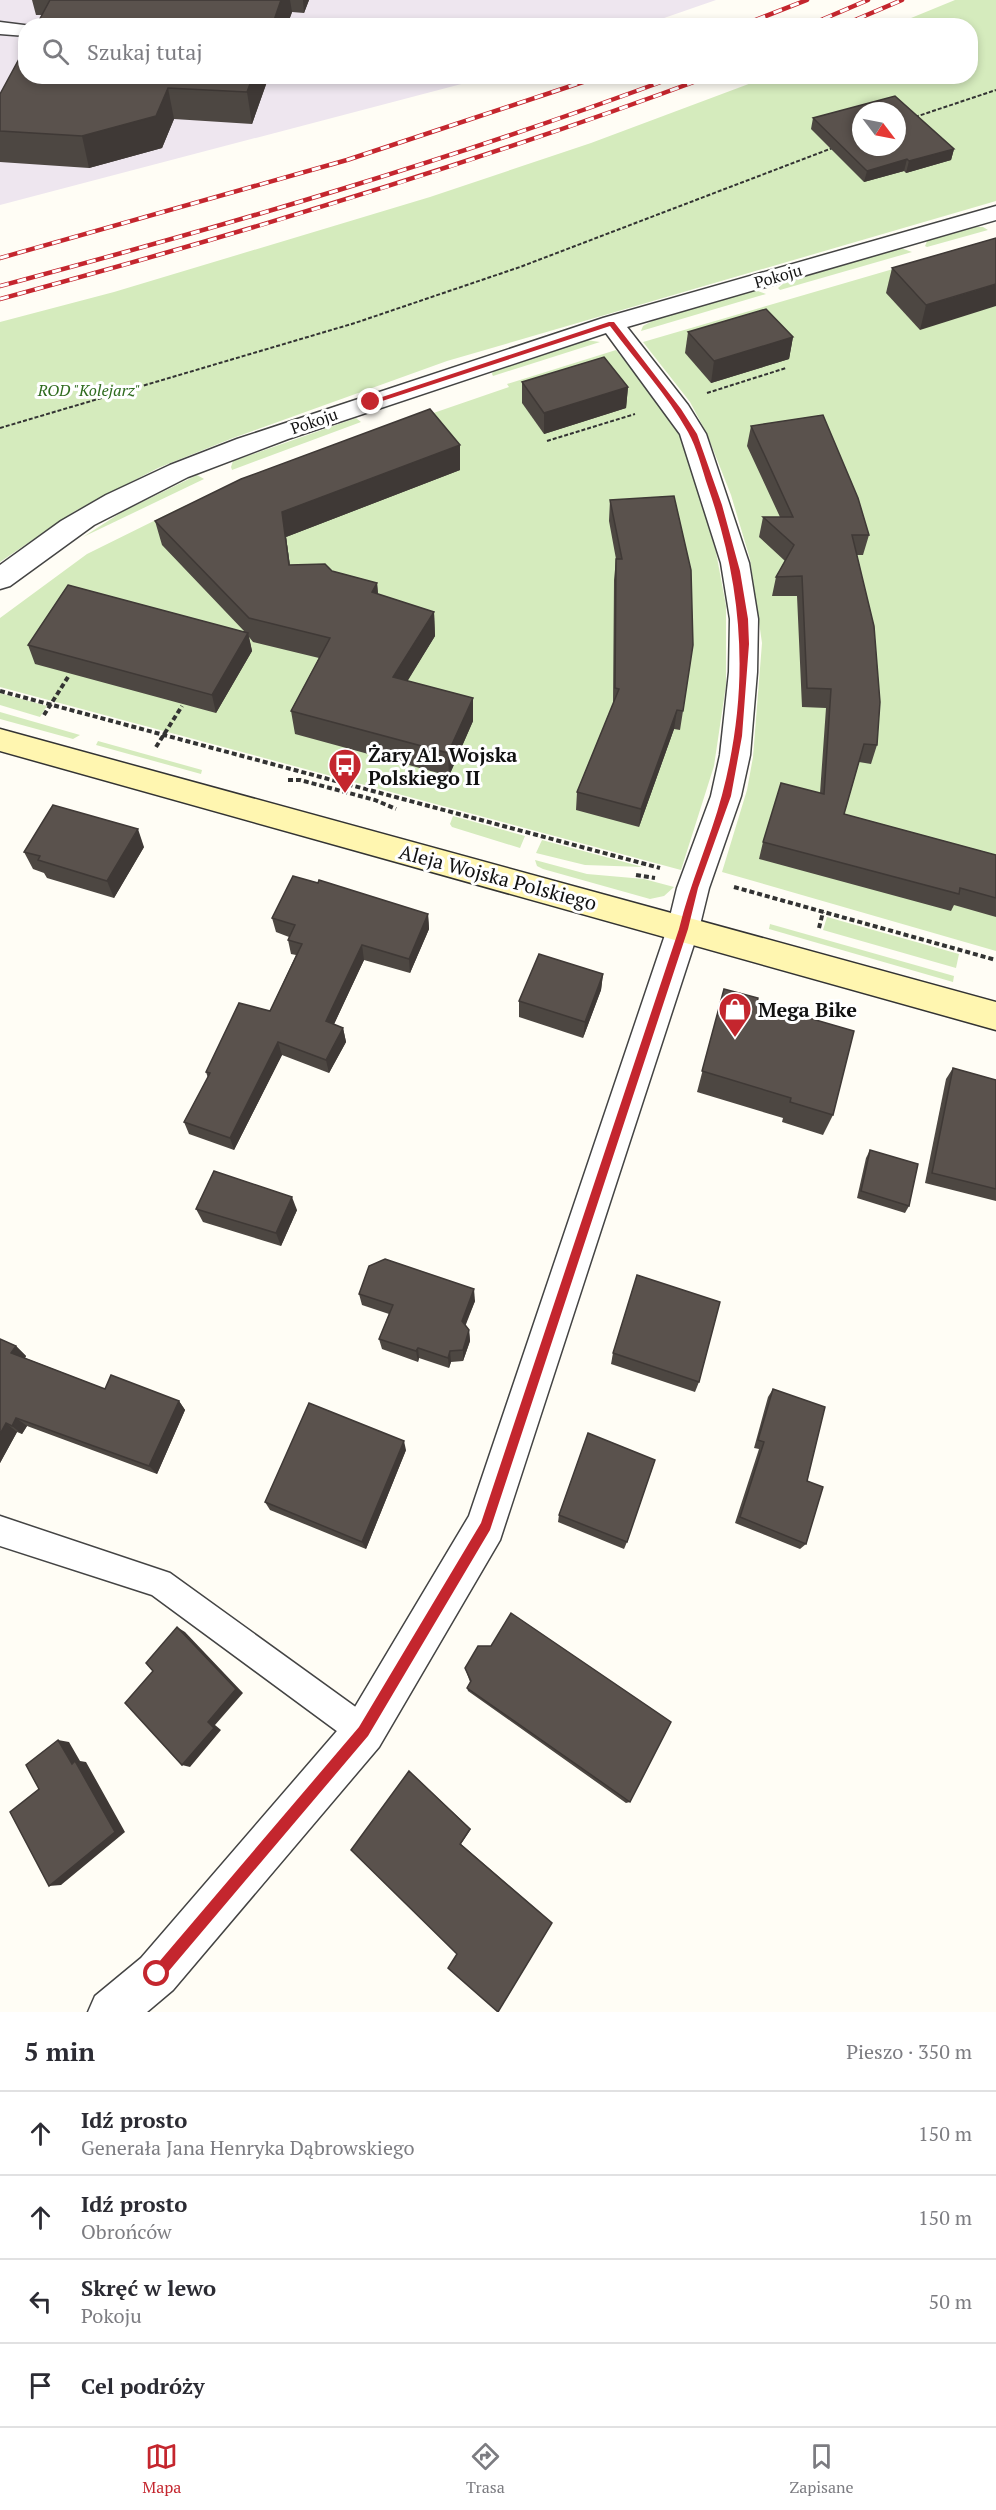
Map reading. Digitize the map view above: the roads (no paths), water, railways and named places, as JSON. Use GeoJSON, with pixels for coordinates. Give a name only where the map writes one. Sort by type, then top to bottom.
{"type":"FeatureCollection","features":[{"type":"Feature","properties":{"kind":"street"},"geometry":{"type":"LineString","coordinates":[[0,28],[18,29]]}},
{"type":"Feature","properties":{"kind":"street","name":"Pokoju"},"geometry":{"type":"LineString","coordinates":[[0,579],[44,545],[93,514],[186,468],[412,388],[611,323],[996,213]]}},
{"type":"Feature","properties":{"kind":"street"},"geometry":{"type":"LineString","coordinates":[[111,2012],[157,1974],[364,1732],[486,1526],[683,929],[693,888],[699,879],[726,796],[738,736],[745,644],[742,604],[736,571],[718,505],[693,434],[679,411],[611,323]]}},
{"type":"Feature","properties":{"kind":"street","name":"Aleja Wojska Polskiego"},"geometry":{"type":"LineString","coordinates":[[0,740],[996,1016]]}},
{"type":"Feature","properties":{"kind":"lane"},"geometry":{"type":"LineString","coordinates":[[0,1530],[160,1583],[364,1732]]}},
{"type":"Feature","properties":{"kind":"railway"},"geometry":{"type":"LineString","coordinates":[[761,18],[807,0]]}},
{"type":"Feature","properties":{"kind":"railway"},"geometry":{"type":"LineString","coordinates":[[826,18],[868,0]]}},
{"type":"Feature","properties":{"kind":"railway"},"geometry":{"type":"LineString","coordinates":[[860,18],[902,0]]}},
{"type":"Feature","properties":{"kind":"railway"},"geometry":{"type":"LineString","coordinates":[[0,258],[347,160],[577,84]]}},
{"type":"Feature","properties":{"kind":"railway"},"geometry":{"type":"LineString","coordinates":[[0,286],[256,215],[426,163],[655,84]]}},
{"type":"Feature","properties":{"kind":"railway"},"geometry":{"type":"LineString","coordinates":[[0,299],[358,196],[535,138],[688,84]]}},
{"type":"Feature","properties":{"kind":"place","name":"Żary Al. Wojska Polskiego II"},"geometry":{"type":"Point","coordinates":[345,794]}},
{"type":"Feature","properties":{"kind":"place","name":"Mega Bike"},"geometry":{"type":"Point","coordinates":[735,1038]}},
{"type":"Feature","properties":{"kind":"park label","name":"ROD \"Kolejarz\""},"geometry":{"type":"Point","coordinates":[89,390]}}]}
